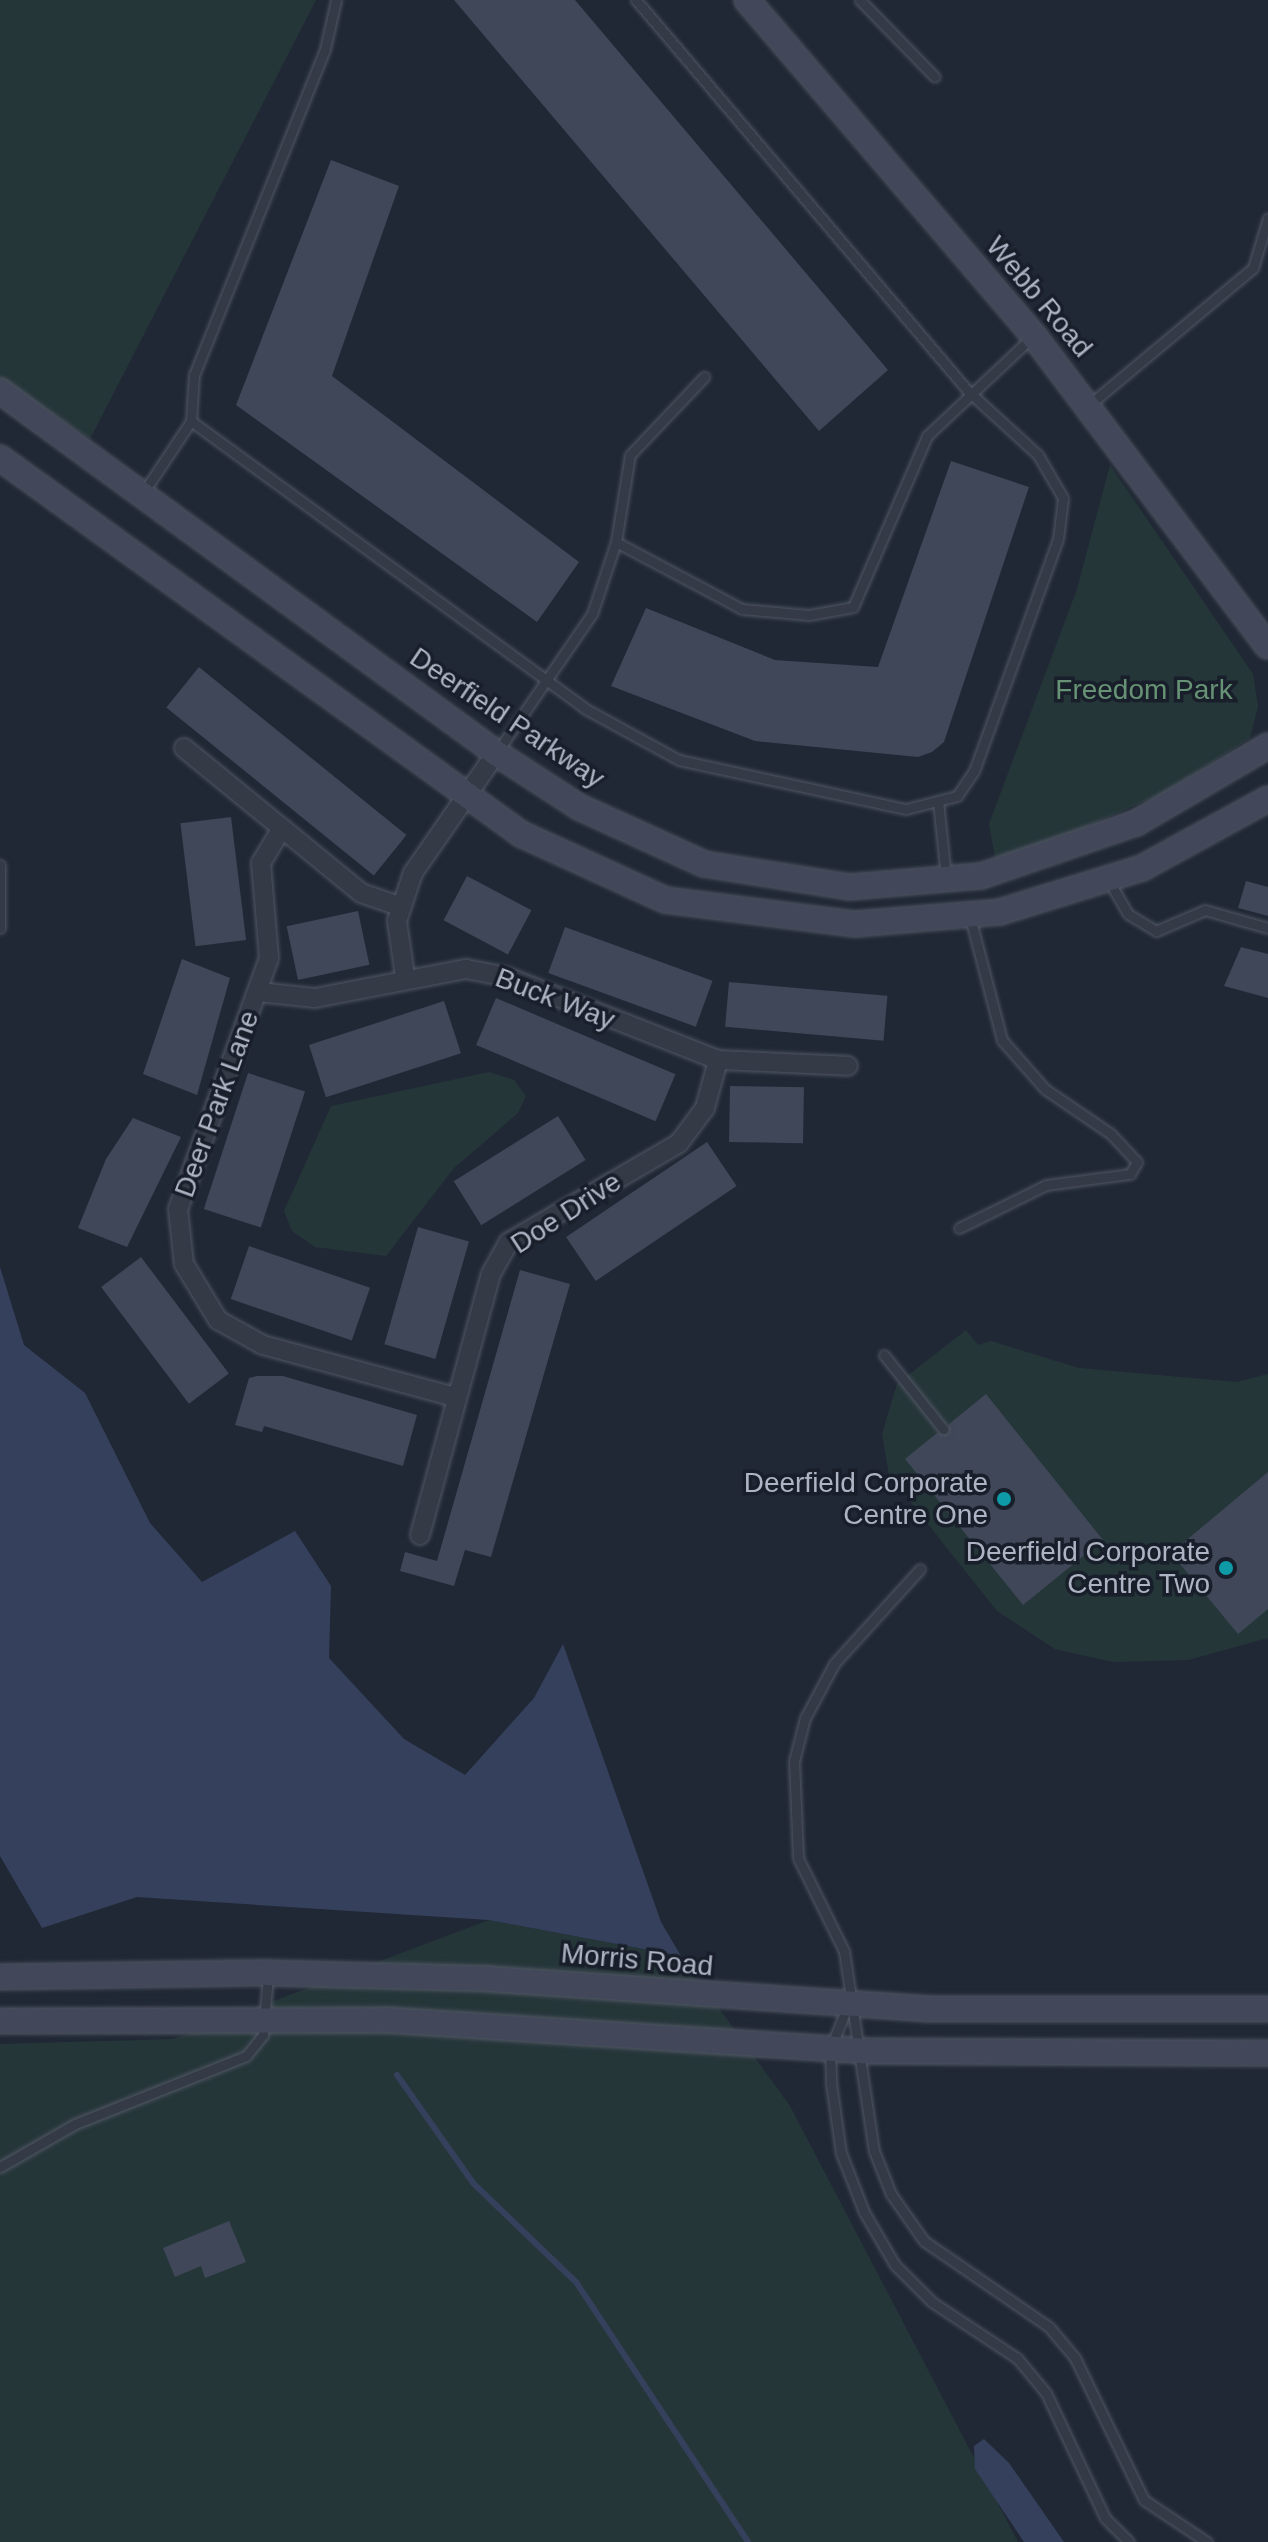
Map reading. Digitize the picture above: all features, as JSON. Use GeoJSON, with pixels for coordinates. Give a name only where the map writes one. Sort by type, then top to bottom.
{"type":"FeatureCollection","features":[{"type":"Feature","properties":{"kind":"street","name":"Webb Road"},"geometry":{"type":"LineString","coordinates":[[748,1],[1034,336],[1268,646]]}},
{"type":"Feature","properties":{"kind":"street","name":"Deerfield Parkway"},"geometry":{"type":"LineString","coordinates":[[0,391],[496,753],[579,807],[704,864],[850,887],[946,882],[1043,860],[1136,823],[1268,746]]}},
{"type":"Feature","properties":{"kind":"street"},"geometry":{"type":"LineString","coordinates":[[2,462],[521,834],[665,900],[833,923],[970,917],[1109,881],[1268,799]]}},
{"type":"Feature","properties":{"kind":"street"},"geometry":{"type":"LineString","coordinates":[[184,748],[361,893],[402,907]]}},
{"type":"Feature","properties":{"kind":"street"},"geometry":{"type":"LineString","coordinates":[[405,976],[402,907],[413,873],[496,753]]}},
{"type":"Feature","properties":{"kind":"street","name":"Deer Park Lane"},"geometry":{"type":"LineString","coordinates":[[282,828],[261,863],[269,958],[178,1209],[184,1264],[218,1320],[263,1345],[455,1397]]}},
{"type":"Feature","properties":{"kind":"street","name":"Buck Way"},"geometry":{"type":"LineString","coordinates":[[258,992],[315,998],[405,976],[466,969],[507,977],[718,1060],[848,1066]]}},
{"type":"Feature","properties":{"kind":"street","name":"Doe Drive"},"geometry":{"type":"LineString","coordinates":[[420,1535],[455,1397],[491,1274],[509,1242],[679,1143],[705,1108],[718,1060]]}},
{"type":"Feature","properties":{"kind":"street","name":"Morris Road"},"geometry":{"type":"LineString","coordinates":[[0,1977],[268,1973],[516,1981],[848,2005],[1268,2009]]}},
{"type":"Feature","properties":{"kind":"street"},"geometry":{"type":"LineString","coordinates":[[0,2021],[267,2018],[537,2026],[862,2051],[1268,2053]]}},
{"type":"Feature","properties":{"kind":"lane"},"geometry":{"type":"LineString","coordinates":[[143,493],[191,421],[194,375],[325,49],[336,0]]}},
{"type":"Feature","properties":{"kind":"lane"},"geometry":{"type":"LineString","coordinates":[[191,421],[546,680],[679,760],[906,809],[957,796],[974,771],[1058,539],[1063,498],[1038,455],[968,391],[636,0]]}},
{"type":"Feature","properties":{"kind":"lane"},"geometry":{"type":"LineString","coordinates":[[860,0],[935,77]]}},
{"type":"Feature","properties":{"kind":"lane"},"geometry":{"type":"LineString","coordinates":[[1089,405],[1253,268],[1268,218]]}},
{"type":"Feature","properties":{"kind":"lane"},"geometry":{"type":"LineString","coordinates":[[616,542],[742,609],[809,615],[853,607],[927,436],[968,391],[1034,336]]}},
{"type":"Feature","properties":{"kind":"lane"},"geometry":{"type":"LineString","coordinates":[[496,753],[592,614],[616,542],[630,455],[704,377]]}},
{"type":"Feature","properties":{"kind":"lane"},"geometry":{"type":"LineString","coordinates":[[938,801],[946,882]]}},
{"type":"Feature","properties":{"kind":"lane"},"geometry":{"type":"LineString","coordinates":[[0,865],[0,928]]}},
{"type":"Feature","properties":{"kind":"lane"},"geometry":{"type":"LineString","coordinates":[[1109,881],[1128,914],[1156,931],[1205,910],[1268,928]]}},
{"type":"Feature","properties":{"kind":"lane"},"geometry":{"type":"LineString","coordinates":[[959,1228],[1046,1185],[1130,1174],[1137,1162],[1111,1134],[1045,1089],[1002,1040],[970,917]]}},
{"type":"Feature","properties":{"kind":"lane"},"geometry":{"type":"LineString","coordinates":[[884,1355],[943,1429]]}},
{"type":"Feature","properties":{"kind":"lane"},"geometry":{"type":"LineString","coordinates":[[920,1569],[834,1664],[805,1718],[794,1761],[798,1858],[844,1951],[848,2005],[862,2051],[874,2151],[912,2227],[966,2273],[1049,2327],[1100,2399],[1116,2455],[1144,2500],[1207,2542]]}},
{"type":"Feature","properties":{"kind":"lane"},"geometry":{"type":"LineString","coordinates":[[0,2167],[75,2124],[246,2056],[267,2018],[268,1973]]}},
{"type":"Feature","properties":{"kind":"lane"},"geometry":{"type":"LineString","coordinates":[[848,2005],[830,2049],[841,2153],[895,2265],[932,2302],[1017,2358],[1046,2393],[1105,2518],[1129,2542]]}},
{"type":"Feature","properties":{"kind":"green space"},"geometry":{"type":"Polygon","coordinates":[[[0,0],[316,0],[90,439],[0,379],[0,0]]]}},
{"type":"Feature","properties":{"kind":"green space","name":"Freedom Park"},"geometry":{"type":"Polygon","coordinates":[[[1110,465],[1253,674],[1258,706],[1250,738],[1166,792],[1030,851],[995,857],[989,824],[1077,589],[1110,465]]]}},
{"type":"Feature","properties":{"kind":"green space"},"geometry":{"type":"Polygon","coordinates":[[[489,1072],[514,1080],[526,1096],[518,1113],[454,1168],[386,1256],[315,1247],[292,1231],[284,1211],[331,1106],[489,1072]]]}},
{"type":"Feature","properties":{"kind":"green space"},"geometry":{"type":"Polygon","coordinates":[[[966,1330],[978,1345],[991,1341],[1079,1368],[1237,1382],[1268,1374],[1268,1638],[1188,1660],[1113,1662],[1055,1649],[997,1611],[889,1475],[882,1434],[897,1384],[966,1330]]]}},
{"type":"Feature","properties":{"kind":"green space"},"geometry":{"type":"Polygon","coordinates":[[[489,1920],[681,1956],[790,2106],[1018,2542],[0,2542],[0,2044],[173,2039],[489,1920]]]}},
{"type":"Feature","properties":{"kind":"water"},"geometry":{"type":"Polygon","coordinates":[[[0,1267],[24,1345],[85,1393],[150,1523],[202,1582],[295,1531],[331,1586],[329,1658],[404,1739],[465,1775],[534,1698],[563,1644],[661,1922],[681,1956],[489,1920],[137,1897],[42,1928],[0,1856],[0,1267]]]}},
{"type":"Feature","properties":{"kind":"water"},"geometry":{"type":"Polygon","coordinates":[[[984,2439],[1009,2463],[1064,2542],[1024,2542],[975,2469],[974,2446],[984,2439]]]}},
{"type":"Feature","properties":{"kind":"building"},"geometry":{"type":"Polygon","coordinates":[[[454,0],[575,0],[888,370],[819,431],[454,0]]]}},
{"type":"Feature","properties":{"kind":"building"},"geometry":{"type":"Polygon","coordinates":[[[331,160],[399,186],[332,376],[579,562],[537,622],[236,405],[331,160]]]}},
{"type":"Feature","properties":{"kind":"building"},"geometry":{"type":"Polygon","coordinates":[[[951,461],[1029,487],[944,742],[932,752],[918,757],[755,741],[611,686],[646,608],[775,660],[878,667],[951,461]]]}},
{"type":"Feature","properties":{"kind":"building"},"geometry":{"type":"Polygon","coordinates":[[[199,667],[406,835],[374,875],[166,707],[199,667]]]}},
{"type":"Feature","properties":{"kind":"building"},"geometry":{"type":"Polygon","coordinates":[[[231,817],[246,940],[195,946],[180,823],[231,817]]]}},
{"type":"Feature","properties":{"kind":"building"},"geometry":{"type":"Polygon","coordinates":[[[467,876],[531,910],[508,954],[444,920],[467,876]]]}},
{"type":"Feature","properties":{"kind":"building"},"geometry":{"type":"Polygon","coordinates":[[[1246,881],[1268,887],[1268,916],[1238,908],[1246,881]]]}},
{"type":"Feature","properties":{"kind":"building"},"geometry":{"type":"Polygon","coordinates":[[[358,911],[369,965],[298,980],[287,926],[358,911]]]}},
{"type":"Feature","properties":{"kind":"building"},"geometry":{"type":"Polygon","coordinates":[[[565,927],[713,981],[696,1027],[548,973],[565,927]]]}},
{"type":"Feature","properties":{"kind":"building"},"geometry":{"type":"Polygon","coordinates":[[[1241,947],[1268,954],[1268,998],[1224,986],[1241,947]]]}},
{"type":"Feature","properties":{"kind":"building"},"geometry":{"type":"Polygon","coordinates":[[[182,959],[230,978],[197,1095],[143,1074],[182,959]]]}},
{"type":"Feature","properties":{"kind":"building"},"geometry":{"type":"Polygon","coordinates":[[[729,982],[887,996],[883,1041],[725,1027],[729,982]]]}},
{"type":"Feature","properties":{"kind":"building"},"geometry":{"type":"Polygon","coordinates":[[[496,998],[675,1074],[656,1121],[476,1045],[496,998]]]}},
{"type":"Feature","properties":{"kind":"building"},"geometry":{"type":"Polygon","coordinates":[[[444,1001],[461,1053],[326,1097],[309,1045],[444,1001]]]}},
{"type":"Feature","properties":{"kind":"building"},"geometry":{"type":"Polygon","coordinates":[[[248,1073],[305,1092],[261,1228],[204,1209],[248,1073]]]}},
{"type":"Feature","properties":{"kind":"building"},"geometry":{"type":"Polygon","coordinates":[[[730,1086],[804,1087],[803,1143],[729,1142],[730,1086]]]}},
{"type":"Feature","properties":{"kind":"building"},"geometry":{"type":"Polygon","coordinates":[[[558,1116],[586,1160],[481,1225],[454,1181],[558,1116]]]}},
{"type":"Feature","properties":{"kind":"building"},"geometry":{"type":"Polygon","coordinates":[[[133,1118],[181,1137],[127,1247],[78,1228],[106,1159],[133,1118]]]}},
{"type":"Feature","properties":{"kind":"building"},"geometry":{"type":"Polygon","coordinates":[[[707,1142],[737,1186],[596,1281],[566,1237],[707,1142]]]}},
{"type":"Feature","properties":{"kind":"building"},"geometry":{"type":"Polygon","coordinates":[[[418,1227],[469,1242],[435,1359],[384,1344],[418,1227]]]}},
{"type":"Feature","properties":{"kind":"building"},"geometry":{"type":"Polygon","coordinates":[[[249,1246],[370,1288],[352,1341],[231,1299],[249,1246]]]}},
{"type":"Feature","properties":{"kind":"building"},"geometry":{"type":"Polygon","coordinates":[[[141,1257],[229,1374],[189,1404],[101,1287],[141,1257]]]}},
{"type":"Feature","properties":{"kind":"building"},"geometry":{"type":"Polygon","coordinates":[[[520,1270],[570,1284],[491,1557],[465,1550],[454,1586],[400,1571],[405,1552],[437,1561],[520,1270]]]}},
{"type":"Feature","properties":{"kind":"building"},"geometry":{"type":"Polygon","coordinates":[[[283,1376],[417,1415],[403,1466],[264,1426],[262,1432],[235,1425],[249,1378],[283,1376]]]}},
{"type":"Feature","properties":{"kind":"building","name":"Deerfield Corporate Centre One"},"geometry":{"type":"Polygon","coordinates":[[[986,1394],[1103,1540],[1023,1605],[905,1459],[937,1433],[948,1434],[949,1424],[986,1394]]]}},
{"type":"Feature","properties":{"kind":"building","name":"Deerfield Corporate Centre Two"},"geometry":{"type":"Polygon","coordinates":[[[1268,1472],[1268,1609],[1238,1634],[1171,1553],[1268,1472]]]}},
{"type":"Feature","properties":{"kind":"building"},"geometry":{"type":"Polygon","coordinates":[[[229,2221],[246,2262],[205,2278],[201,2266],[175,2277],[163,2248],[229,2221]]]}},
{"type":"Feature","properties":{"kind":"waterway"},"geometry":{"type":"LineString","coordinates":[[397,2075],[474,2184],[576,2282],[748,2542]]}},
{"type":"Feature","properties":{"kind":"place","name":"Deerfield Corporate Centre One"},"geometry":{"type":"Point","coordinates":[1004,1499]}},
{"type":"Feature","properties":{"kind":"place","name":"Deerfield Corporate Centre Two"},"geometry":{"type":"Point","coordinates":[1226,1568]}}]}
